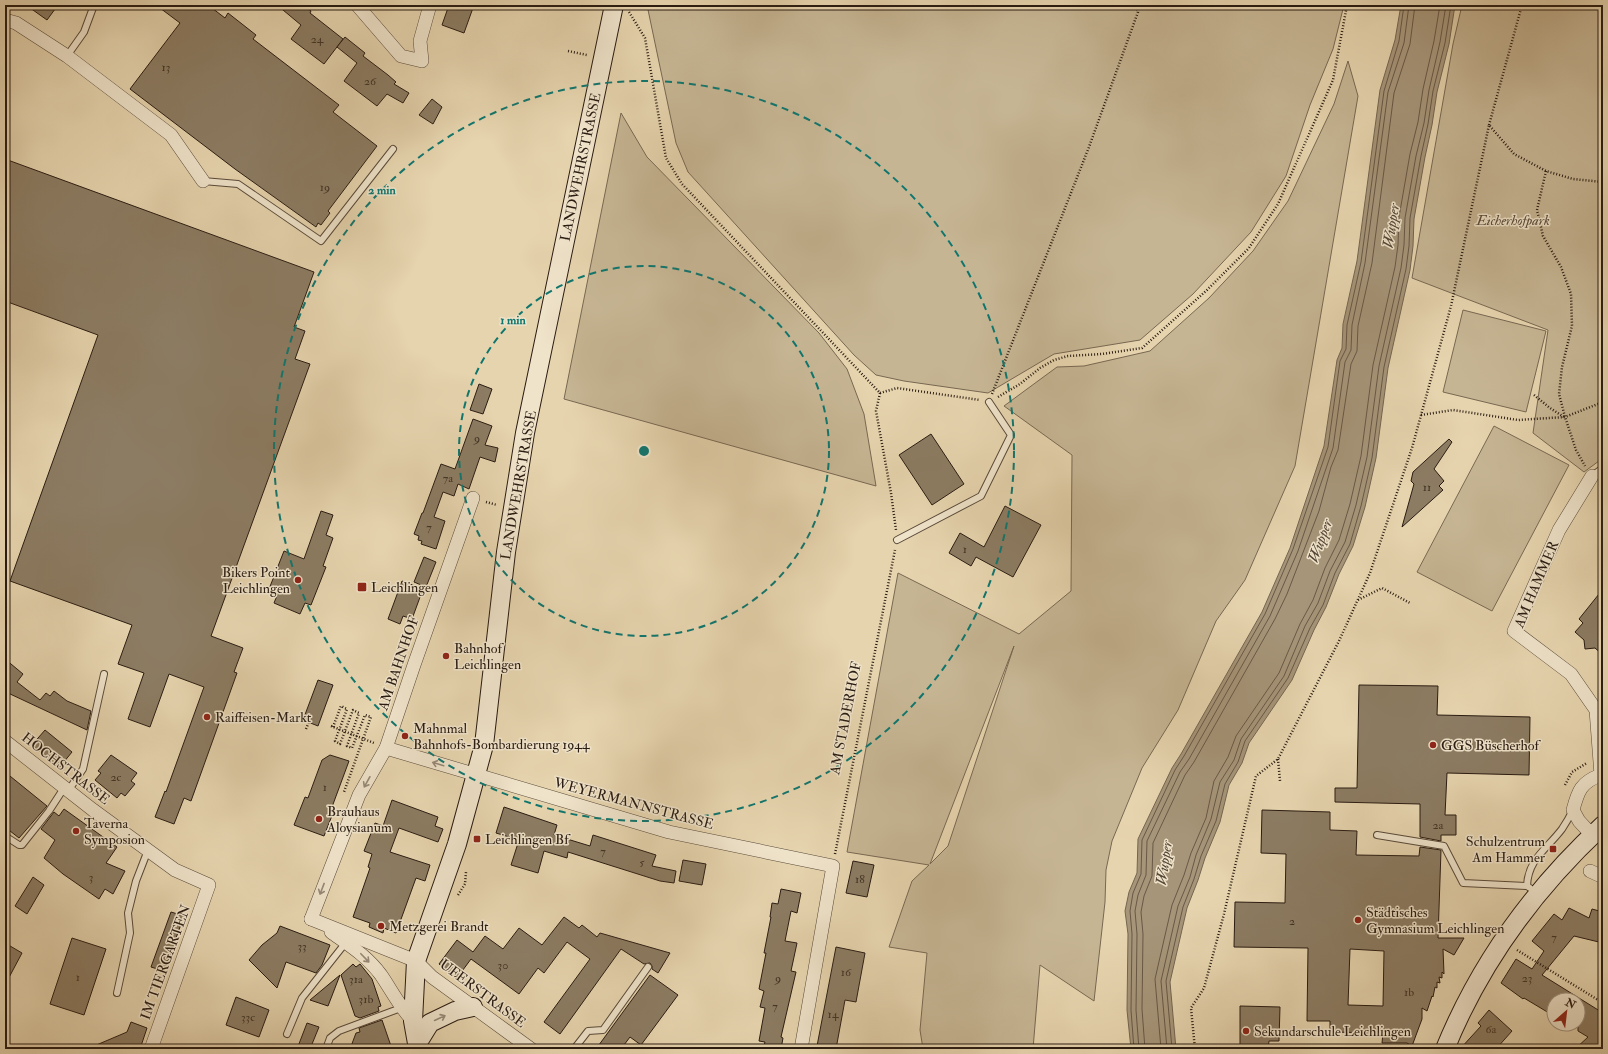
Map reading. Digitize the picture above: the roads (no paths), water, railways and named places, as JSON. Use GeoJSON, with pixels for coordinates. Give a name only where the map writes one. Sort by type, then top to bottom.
{"type":"FeatureCollection","features":[{"type":"Feature","properties":{"kind":"main road","name":"LANDWEHRSTRASSE"},"geometry":{"type":"LineString","coordinates":[[417,1046],[413,1021],[416,961],[457,844],[484,745],[506,552],[525,433],[623,10]]}},
{"type":"Feature","properties":{"kind":"main road"},"geometry":{"type":"LineString","coordinates":[[1445,1049],[1475,985],[1514,925],[1532,890],[1598,830]]}},
{"type":"Feature","properties":{"kind":"main road"},"geometry":{"type":"LineString","coordinates":[[417,1046],[430,1023],[455,1011],[473,1008]]}},
{"type":"Feature","properties":{"kind":"street"},"geometry":{"type":"LineString","coordinates":[[356,5],[400,56],[422,61],[420,41],[430,5]]}},
{"type":"Feature","properties":{"kind":"street"},"geometry":{"type":"LineString","coordinates":[[5,20],[16,23],[67,56],[171,135],[203,181]]}},
{"type":"Feature","properties":{"kind":"street","name":"AM HAMMER"},"geometry":{"type":"LineString","coordinates":[[1573,810],[1580,789],[1585,782],[1602,776],[1596,710],[1571,674],[1514,632],[1559,530],[1592,476]]}},
{"type":"Feature","properties":{"kind":"street","name":"AM BAHNHOF"},"geometry":{"type":"LineString","coordinates":[[348,938],[311,919],[359,795],[386,748],[473,498]]}},
{"type":"Feature","properties":{"kind":"street","name":"HOCHSTRASSE"},"geometry":{"type":"LineString","coordinates":[[5,741],[66,789],[176,870],[209,885]]}},
{"type":"Feature","properties":{"kind":"street"},"geometry":{"type":"LineString","coordinates":[[386,748],[476,775]]}},
{"type":"Feature","properties":{"kind":"street","name":"WEYERMANNSTRASSE"},"geometry":{"type":"LineString","coordinates":[[476,775],[669,832],[833,866],[801,1049]]}},
{"type":"Feature","properties":{"kind":"street"},"geometry":{"type":"LineString","coordinates":[[1573,810],[1579,821],[1598,830]]}},
{"type":"Feature","properties":{"kind":"street"},"geometry":{"type":"LineString","coordinates":[[1590,871],[1603,877]]}},
{"type":"Feature","properties":{"kind":"street","name":"IM TIERGARTEN"},"geometry":{"type":"LineString","coordinates":[[151,1049],[209,885]]}},
{"type":"Feature","properties":{"kind":"street"},"geometry":{"type":"LineString","coordinates":[[348,938],[416,961]]}},
{"type":"Feature","properties":{"kind":"street"},"geometry":{"type":"LineString","coordinates":[[348,938],[380,974],[401,1008],[413,1021]]}},
{"type":"Feature","properties":{"kind":"street","name":"UFERSTRASSE"},"geometry":{"type":"LineString","coordinates":[[416,961],[432,977],[473,1008],[532,1049]]}},
{"type":"Feature","properties":{"kind":"lane"},"geometry":{"type":"LineString","coordinates":[[67,56],[84,32],[94,5]]}},
{"type":"Feature","properties":{"kind":"lane"},"geometry":{"type":"LineString","coordinates":[[203,181],[238,184],[320,241],[393,149]]}},
{"type":"Feature","properties":{"kind":"lane"},"geometry":{"type":"LineString","coordinates":[[897,540],[981,496],[1011,436],[989,402]]}},
{"type":"Feature","properties":{"kind":"lane","name":"AM HAMMER"},"geometry":{"type":"LineString","coordinates":[[1592,476],[1603,468]]}},
{"type":"Feature","properties":{"kind":"lane"},"geometry":{"type":"LineString","coordinates":[[5,836],[19,846],[22,845],[83,769],[104,674]]}},
{"type":"Feature","properties":{"kind":"lane"},"geometry":{"type":"LineString","coordinates":[[1377,835],[1444,846],[1463,883],[1532,890],[1528,875],[1534,861],[1563,828],[1573,810]]}},
{"type":"Feature","properties":{"kind":"lane"},"geometry":{"type":"LineString","coordinates":[[117,992],[130,933],[128,912],[136,881],[148,850]]}},
{"type":"Feature","properties":{"kind":"lane"},"geometry":{"type":"LineString","coordinates":[[287,1034],[302,998],[348,938]]}},
{"type":"Feature","properties":{"kind":"lane"},"geometry":{"type":"LineString","coordinates":[[574,1049],[588,1032],[603,1030],[648,967]]}},
{"type":"Feature","properties":{"kind":"lane"},"geometry":{"type":"LineString","coordinates":[[326,1049],[330,1038],[339,1031],[401,1008]]}},
{"type":"Feature","properties":{"kind":"water","name":"Wupper"},"geometry":{"type":"Polygon","coordinates":[[[1401,5],[1455,5],[1449,44],[1437,92],[1425,157],[1414,219],[1410,270],[1388,368],[1376,458],[1365,507],[1353,546],[1292,680],[1249,743],[1242,763],[1229,785],[1220,822],[1187,908],[1170,982],[1176,1049],[1131,1049],[1127,1010],[1128,934],[1125,911],[1129,892],[1137,873],[1138,839],[1172,768],[1262,612],[1290,548],[1324,446],[1337,360],[1342,348],[1343,324],[1357,261],[1380,90],[1395,40],[1401,5]]]}},
{"type":"Feature","properties":{"kind":"place","name":"Bikers Point Leichlingen"},"geometry":{"type":"Point","coordinates":[298,580]}},
{"type":"Feature","properties":{"kind":"place","name":"Leichlingen"},"geometry":{"type":"Point","coordinates":[362,587]}},
{"type":"Feature","properties":{"kind":"place","name":"Bahnhof Leichlingen"},"geometry":{"type":"Point","coordinates":[446,656]}},
{"type":"Feature","properties":{"kind":"place","name":"Raiffeisen-Markt"},"geometry":{"type":"Point","coordinates":[207,717]}},
{"type":"Feature","properties":{"kind":"place","name":"Mahnmal Bahnhofs-Bombardierung 1944"},"geometry":{"type":"Point","coordinates":[405,736]}},
{"type":"Feature","properties":{"kind":"place","name":"GGS Büscherhof"},"geometry":{"type":"Point","coordinates":[1433,745]}},
{"type":"Feature","properties":{"kind":"place","name":"Brauhaus Aloysianum"},"geometry":{"type":"Point","coordinates":[319,819]}},
{"type":"Feature","properties":{"kind":"place","name":"Taverna Symposion"},"geometry":{"type":"Point","coordinates":[76,831]}},
{"type":"Feature","properties":{"kind":"place","name":"Leichlingen Bf"},"geometry":{"type":"Point","coordinates":[477,839]}},
{"type":"Feature","properties":{"kind":"place","name":"Schulzentrum Am Hammer"},"geometry":{"type":"Point","coordinates":[1553,849]}},
{"type":"Feature","properties":{"kind":"place","name":"Städtisches Gymnasium Leichlingen"},"geometry":{"type":"Point","coordinates":[1358,920]}},
{"type":"Feature","properties":{"kind":"place","name":"Metzgerei Brandt"},"geometry":{"type":"Point","coordinates":[381,926]}},
{"type":"Feature","properties":{"kind":"place","name":"Sekundarschule Leichlingen"},"geometry":{"type":"Point","coordinates":[1246,1031]}},
{"type":"Feature","properties":{"kind":"park label","name":"Eicherhofpark"},"geometry":{"type":"Point","coordinates":[1513,220]}}]}
